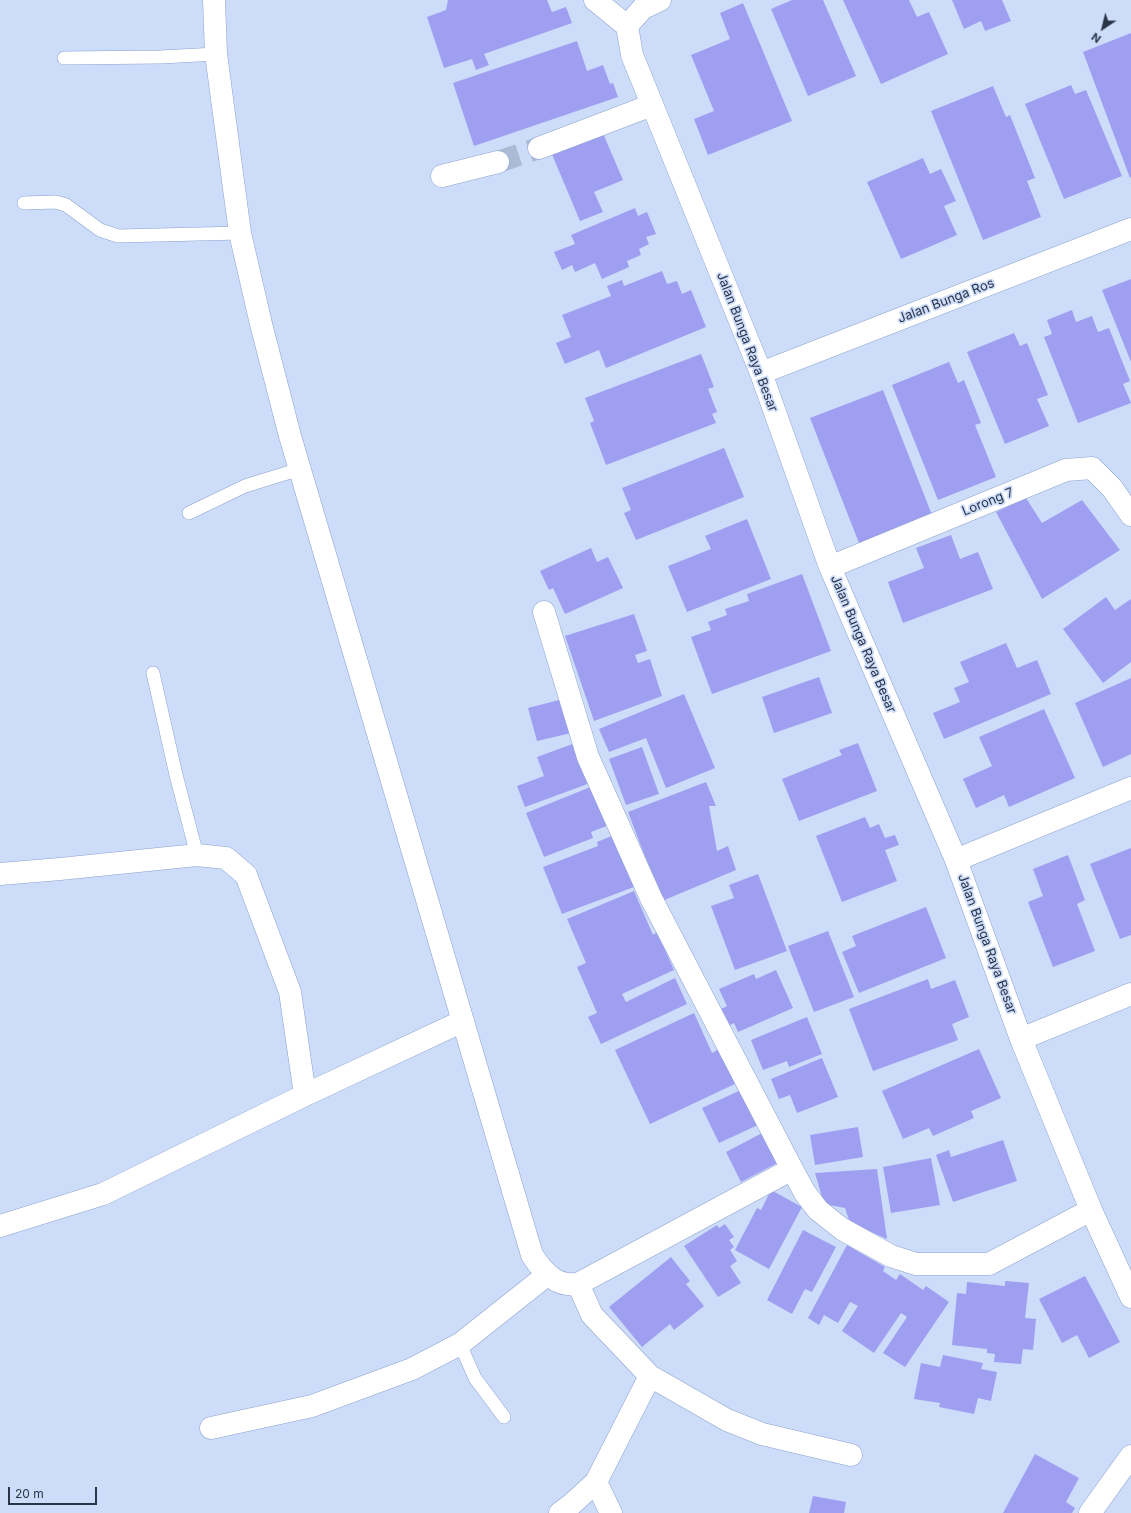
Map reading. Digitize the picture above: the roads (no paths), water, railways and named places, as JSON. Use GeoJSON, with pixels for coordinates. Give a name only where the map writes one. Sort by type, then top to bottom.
{"type":"FeatureCollection","features":[{"type":"Feature","properties":{"kind":"street"},"geometry":{"type":"LineString","coordinates":[[214,0],[216,54],[240,233],[260,324],[300,469],[532,1255],[547,1275],[561,1283],[570,1285],[578,1284],[792,1169]]}},
{"type":"Feature","properties":{"kind":"street"},"geometry":{"type":"LineString","coordinates":[[595,0],[627,26],[643,8],[660,0]]}},
{"type":"Feature","properties":{"kind":"street","name":"Jalan Bunga Raya Besar"},"geometry":{"type":"LineString","coordinates":[[627,26],[630,48],[761,373],[830,567],[956,860],[1021,1038],[1090,1210],[1131,1297]]}},
{"type":"Feature","properties":{"kind":"street"},"geometry":{"type":"LineString","coordinates":[[539,148],[652,105]]}},
{"type":"Feature","properties":{"kind":"street"},"geometry":{"type":"LineString","coordinates":[[442,176],[498,162]]}},
{"type":"Feature","properties":{"kind":"street","name":"Jalan Bunga Ros"},"geometry":{"type":"LineString","coordinates":[[761,373],[1131,229]]}},
{"type":"Feature","properties":{"kind":"street","name":"Lorong 7"},"geometry":{"type":"LineString","coordinates":[[830,567],[1066,470],[1092,468],[1112,488],[1131,515]]}},
{"type":"Feature","properties":{"kind":"street"},"geometry":{"type":"LineString","coordinates":[[544,612],[588,757],[648,891],[792,1169],[805,1193],[818,1210],[836,1224],[891,1256],[916,1264],[989,1264],[1090,1210]]}},
{"type":"Feature","properties":{"kind":"street"},"geometry":{"type":"LineString","coordinates":[[956,860],[1131,788]]}},
{"type":"Feature","properties":{"kind":"street"},"geometry":{"type":"LineString","coordinates":[[0,874],[60,870],[197,855],[226,858],[246,875],[290,992],[306,1095]]}},
{"type":"Feature","properties":{"kind":"street"},"geometry":{"type":"LineString","coordinates":[[1021,1038],[1131,994]]}},
{"type":"Feature","properties":{"kind":"street"},"geometry":{"type":"LineString","coordinates":[[0,1226],[103,1194],[306,1095],[463,1021]]}},
{"type":"Feature","properties":{"kind":"street"},"geometry":{"type":"LineString","coordinates":[[211,1428],[312,1406],[412,1369],[460,1344],[547,1275]]}},
{"type":"Feature","properties":{"kind":"street"},"geometry":{"type":"LineString","coordinates":[[578,1284],[592,1315],[650,1376],[727,1420],[762,1434],[851,1454]]}},
{"type":"Feature","properties":{"kind":"street"},"geometry":{"type":"LineString","coordinates":[[560,1513],[596,1482],[650,1376]]}},
{"type":"Feature","properties":{"kind":"street"},"geometry":{"type":"LineString","coordinates":[[1090,1513],[1131,1456]]}},
{"type":"Feature","properties":{"kind":"street"},"geometry":{"type":"LineString","coordinates":[[596,1482],[611,1513]]}},
{"type":"Feature","properties":{"kind":"lane"},"geometry":{"type":"LineString","coordinates":[[64,58],[161,57],[216,54]]}},
{"type":"Feature","properties":{"kind":"lane"},"geometry":{"type":"LineString","coordinates":[[24,203],[56,202],[66,205],[100,230],[118,236],[240,233]]}},
{"type":"Feature","properties":{"kind":"lane"},"geometry":{"type":"LineString","coordinates":[[189,513],[245,486],[300,469]]}},
{"type":"Feature","properties":{"kind":"lane"},"geometry":{"type":"LineString","coordinates":[[153,673],[176,775],[197,855]]}},
{"type":"Feature","properties":{"kind":"lane"},"geometry":{"type":"LineString","coordinates":[[460,1344],[475,1378],[504,1417]]}},
{"type":"Feature","properties":{"kind":"tunnel"},"geometry":{"type":"LineString","coordinates":[[498,162],[539,148]]}}]}
